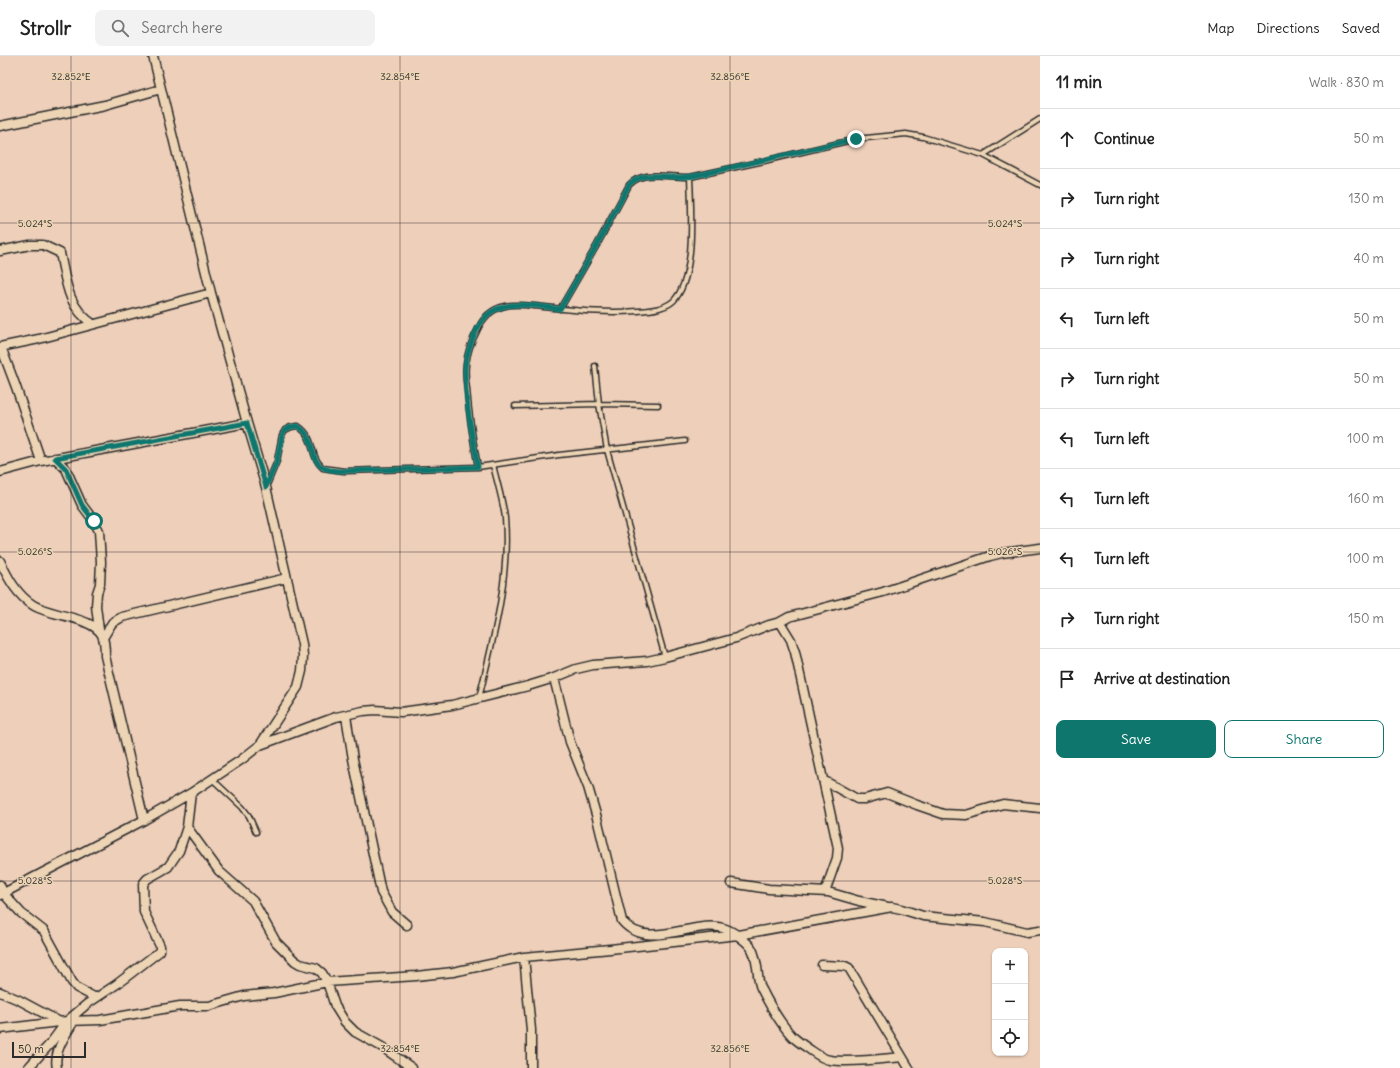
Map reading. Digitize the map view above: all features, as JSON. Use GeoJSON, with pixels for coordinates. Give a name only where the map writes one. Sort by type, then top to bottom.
{"type":"FeatureCollection","features":[{"type":"Feature","properties":{"kind":"street"},"geometry":{"type":"LineString","coordinates":[[2,894],[144,820],[191,793],[241,760],[260,745],[298,687],[302,671],[302,644],[266,487],[211,293],[153,56]]}},
{"type":"Feature","properties":{"kind":"street"},"geometry":{"type":"LineString","coordinates":[[0,126],[104,105],[161,89]]}},
{"type":"Feature","properties":{"kind":"street"},"geometry":{"type":"LineString","coordinates":[[0,251],[30,245],[42,245],[60,253],[71,298],[76,308],[93,324]]}},
{"type":"Feature","properties":{"kind":"street"},"geometry":{"type":"LineString","coordinates":[[41,461],[19,394],[1,347],[39,339],[211,293]]}},
{"type":"Feature","properties":{"kind":"street"},"geometry":{"type":"LineString","coordinates":[[0,472],[55,458],[247,423]]}},
{"type":"Feature","properties":{"kind":"street"},"geometry":{"type":"LineString","coordinates":[[55,458],[66,469],[82,505],[94,521],[99,531],[101,562],[100,584],[97,593],[96,606],[99,630],[103,638],[105,656],[144,820]]}},
{"type":"Feature","properties":{"kind":"street"},"geometry":{"type":"LineString","coordinates":[[260,745],[336,718],[364,711],[374,710],[401,712],[452,705],[554,678],[576,669],[593,665],[638,663],[665,657],[736,638],[780,622],[789,616],[883,592],[990,556],[1040,548]]}},
{"type":"Feature","properties":{"kind":"street"},"geometry":{"type":"LineString","coordinates":[[0,562],[6,575],[26,601],[52,613],[79,620],[99,630]]}},
{"type":"Feature","properties":{"kind":"street"},"geometry":{"type":"LineString","coordinates":[[103,638],[112,623],[122,617],[288,578]]}},
{"type":"Feature","properties":{"kind":"street"},"geometry":{"type":"LineString","coordinates":[[780,622],[791,640],[795,652],[835,828],[838,848],[837,858],[825,892]]}},
{"type":"Feature","properties":{"kind":"street"},"geometry":{"type":"LineString","coordinates":[[554,678],[570,742],[588,787],[597,818],[622,922],[633,931],[642,934],[661,935],[711,927],[726,928],[738,935],[753,950],[761,988],[781,1023],[793,1037],[816,1054],[828,1060],[902,1057]]}},
{"type":"Feature","properties":{"kind":"street"},"geometry":{"type":"LineString","coordinates":[[346,716],[353,759],[381,892],[392,912],[407,925]]}},
{"type":"Feature","properties":{"kind":"street"},"geometry":{"type":"LineString","coordinates":[[823,780],[857,798],[865,799],[887,793],[943,814],[966,815],[1003,804],[1040,808]]}},
{"type":"Feature","properties":{"kind":"street"},"geometry":{"type":"LineString","coordinates":[[28,1068],[68,1022],[96,998],[160,951],[160,946],[144,912],[143,886],[147,879],[168,867],[179,851],[187,827],[191,793]]}},
{"type":"Feature","properties":{"kind":"street"},"geometry":{"type":"LineString","coordinates":[[187,827],[219,872],[253,901],[276,942],[295,961],[318,970],[327,982],[336,1006],[345,1022],[355,1032],[382,1047],[412,1068]]}},
{"type":"Feature","properties":{"kind":"street"},"geometry":{"type":"LineString","coordinates":[[731,883],[769,889],[825,892],[859,901],[901,909],[924,916],[985,922],[1027,932],[1040,930]]}},
{"type":"Feature","properties":{"kind":"street"},"geometry":{"type":"LineString","coordinates":[[0,885],[2,894],[21,913],[44,931],[72,982],[77,988],[96,998]]}},
{"type":"Feature","properties":{"kind":"street"},"geometry":{"type":"LineString","coordinates":[[0,1029],[100,1020],[180,1006],[209,1006],[244,996],[274,993],[327,982],[453,972],[524,957],[738,935],[892,908]]}},
{"type":"Feature","properties":{"kind":"street"},"geometry":{"type":"LineString","coordinates":[[524,957],[531,1030],[531,1068]]}},
{"type":"Feature","properties":{"kind":"street"},"geometry":{"type":"LineString","coordinates":[[822,964],[845,966],[849,968],[909,1068]]}},
{"type":"Feature","properties":{"kind":"street"},"geometry":{"type":"LineString","coordinates":[[0,992],[68,1022]]}},
{"type":"Feature","properties":{"kind":"street"},"geometry":{"type":"LineString","coordinates":[[57,1068],[55,1062],[68,1022]]}},
{"type":"Feature","properties":{"kind":"lane"},"geometry":{"type":"LineString","coordinates":[[983,155],[1040,119]]}},
{"type":"Feature","properties":{"kind":"lane"},"geometry":{"type":"LineString","coordinates":[[560,309],[597,245],[629,185],[634,179],[646,176],[681,178],[690,177],[856,139],[906,134],[923,137],[983,155],[1040,185]]}},
{"type":"Feature","properties":{"kind":"lane"},"geometry":{"type":"LineString","coordinates":[[478,467],[468,408],[465,366],[470,345],[482,320],[492,311],[505,306],[627,312],[659,308],[676,299],[688,269],[690,177]]}},
{"type":"Feature","properties":{"kind":"lane"},"geometry":{"type":"LineString","coordinates":[[595,366],[599,404],[607,450],[665,657]]}},
{"type":"Feature","properties":{"kind":"lane"},"geometry":{"type":"LineString","coordinates":[[515,406],[599,404],[658,405]]}},
{"type":"Feature","properties":{"kind":"lane"},"geometry":{"type":"LineString","coordinates":[[266,487],[277,461],[282,435],[285,430],[298,426],[307,433],[311,440],[318,464],[323,468],[334,471],[478,467],[685,441]]}},
{"type":"Feature","properties":{"kind":"lane"},"geometry":{"type":"LineString","coordinates":[[479,698],[495,628],[505,562],[505,516],[493,465]]}},
{"type":"Feature","properties":{"kind":"lane"},"geometry":{"type":"LineString","coordinates":[[212,779],[242,807],[249,816],[256,832]]}},
{"type":"Feature","properties":{"kind":"route"},"geometry":{"type":"LineString","coordinates":[[94,521],[82,505],[63,464],[55,458],[247,423],[266,487],[277,461],[282,435],[285,430],[298,426],[307,433],[311,440],[318,464],[323,468],[334,471],[478,467],[468,408],[465,366],[470,345],[482,320],[492,311],[505,306],[560,309],[597,245],[629,185],[634,179],[646,176],[681,178],[690,177],[856,139]]}}]}
